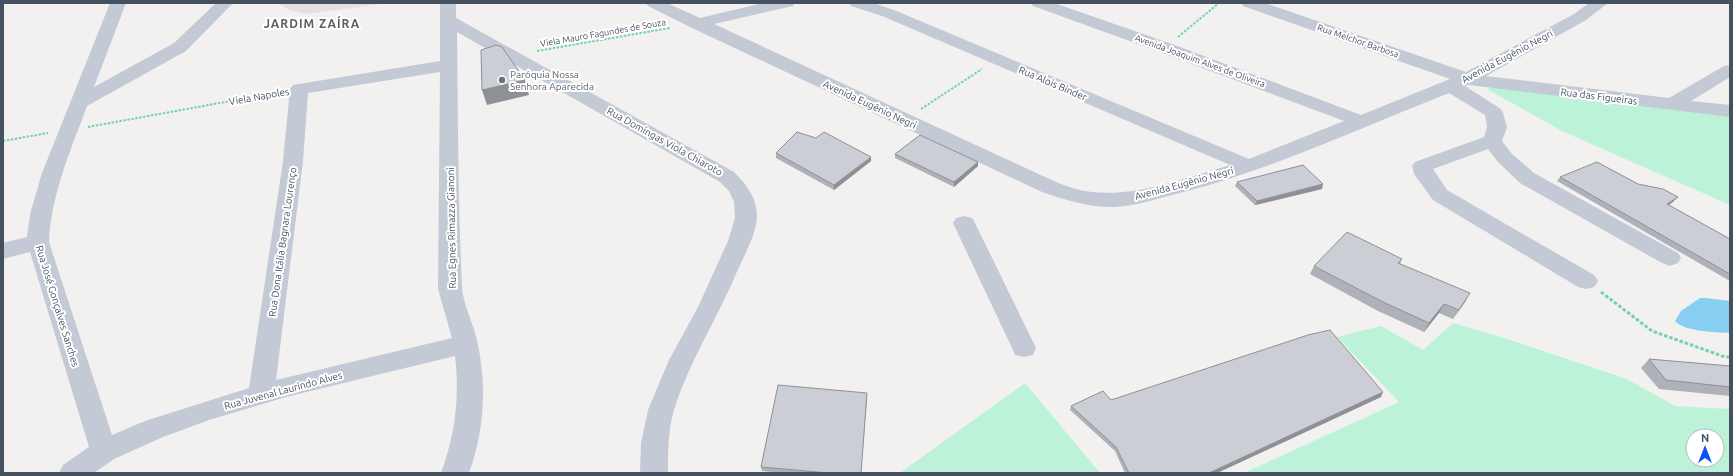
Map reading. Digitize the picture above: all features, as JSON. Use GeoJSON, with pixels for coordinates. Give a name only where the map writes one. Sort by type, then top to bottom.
{"type":"FeatureCollection","features":[{"type":"Feature","properties":{"kind":"street","name":"Rua José Gonçalves Sanches"},"geometry":{"type":"LineString","coordinates":[[104,450],[38,242],[38,224],[43,200],[85,83],[118,3]]}},
{"type":"Feature","properties":{"kind":"street"},"geometry":{"type":"LineString","coordinates":[[78,103],[180,47],[193,36],[225,3]]}},
{"type":"Feature","properties":{"kind":"street","name":"Avenida Eugênio Negri"},"geometry":{"type":"LineString","coordinates":[[654,3],[1050,187],[1068,194],[1091,199],[1116,200],[1140,196],[1196,182],[1249,166],[1450,86],[1467,79],[1580,17],[1600,3]]}},
{"type":"Feature","properties":{"kind":"street"},"geometry":{"type":"LineString","coordinates":[[698,24],[724,16],[787,3]]}},
{"type":"Feature","properties":{"kind":"street","name":"Rua Alois Binder"},"geometry":{"type":"LineString","coordinates":[[857,3],[888,13],[1249,166]]}},
{"type":"Feature","properties":{"kind":"street","name":"Avenida Joaquim Alves de Oliveira"},"geometry":{"type":"LineString","coordinates":[[1039,3],[1166,48],[1360,121]]}},
{"type":"Feature","properties":{"kind":"street"},"geometry":{"type":"LineString","coordinates":[[1255,5],[1284,3]]}},
{"type":"Feature","properties":{"kind":"street","name":"Rua Melchor Barbosa"},"geometry":{"type":"LineString","coordinates":[[1255,5],[1467,79]]}},
{"type":"Feature","properties":{"kind":"street","name":"Rua Domingas Viola Chiaroto"},"geometry":{"type":"LineString","coordinates":[[447,12],[510,55],[727,177],[738,188],[745,202],[746,218],[739,241],[710,307],[682,360],[661,410],[655,443],[654,473]]}},
{"type":"Feature","properties":{"kind":"street","name":"Rua Egnes Rimazza Gianoni"},"geometry":{"type":"LineString","coordinates":[[447,12],[450,65],[450,289],[466,344],[470,375],[470,412],[464,451],[455,473]]}},
{"type":"Feature","properties":{"kind":"street","name":"Viela Napoles"},"geometry":{"type":"LineString","coordinates":[[299,89],[450,65]]}},
{"type":"Feature","properties":{"kind":"street"},"geometry":{"type":"LineString","coordinates":[[85,83],[143,66]]}},
{"type":"Feature","properties":{"kind":"street"},"geometry":{"type":"LineString","coordinates":[[1670,105],[1730,70]]}},
{"type":"Feature","properties":{"kind":"street","name":"Rua das Figueiras"},"geometry":{"type":"LineString","coordinates":[[1467,79],[1670,105],[1730,111]]}},
{"type":"Feature","properties":{"kind":"street"},"geometry":{"type":"LineString","coordinates":[[1450,86],[1467,95],[1494,113],[1497,127],[1492,141]]}},
{"type":"Feature","properties":{"kind":"street","name":"Rua Dona Itália Bagnara Lourenço"},"geometry":{"type":"LineString","coordinates":[[261,394],[293,161],[299,89]]}},
{"type":"Feature","properties":{"kind":"street"},"geometry":{"type":"LineString","coordinates":[[1492,141],[1505,158],[1527,178],[1670,258]]}},
{"type":"Feature","properties":{"kind":"street"},"geometry":{"type":"LineString","coordinates":[[1492,141],[1422,166],[1424,174],[1440,195],[1586,281]]}},
{"type":"Feature","properties":{"kind":"street"},"geometry":{"type":"LineString","coordinates":[[964,223],[1024,348]]}},
{"type":"Feature","properties":{"kind":"street"},"geometry":{"type":"LineString","coordinates":[[3,251],[38,242]]}},
{"type":"Feature","properties":{"kind":"street","name":"Rua Juvenal Laurindo Alves"},"geometry":{"type":"LineString","coordinates":[[74,473],[104,450],[169,424],[261,394],[466,344]]}},
{"type":"Feature","properties":{"kind":"path"},"geometry":{"type":"LineString","coordinates":[[1166,48],[1219,3]]}},
{"type":"Feature","properties":{"kind":"path","name":"Viela Mauro Fagundes de Souza"},"geometry":{"type":"LineString","coordinates":[[510,55],[698,24]]}},
{"type":"Feature","properties":{"kind":"path"},"geometry":{"type":"LineString","coordinates":[[903,120],[996,59]]}},
{"type":"Feature","properties":{"kind":"path","name":"Viela Napoles"},"geometry":{"type":"LineString","coordinates":[[3,141],[299,89]]}},
{"type":"Feature","properties":{"kind":"path"},"geometry":{"type":"LineString","coordinates":[[1586,281],[1652,331],[1725,357],[1730,357]]}},
{"type":"Feature","properties":{"kind":"shaded area"},"geometry":{"type":"Polygon","coordinates":[[[278,3],[389,3],[306,14],[289,10],[278,3]]]}},
{"type":"Feature","properties":{"kind":"green space"},"geometry":{"type":"Polygon","coordinates":[[[1505,84],[1730,113],[1730,205],[1562,131],[1487,89],[1505,84]]]}},
{"type":"Feature","properties":{"kind":"green space"},"geometry":{"type":"Polygon","coordinates":[[[1453,323],[1504,338],[1627,379],[1675,406],[1730,409],[1730,473],[1244,473],[1399,402],[1337,337],[1381,326],[1423,350],[1453,323]]]}},
{"type":"Feature","properties":{"kind":"green space"},"geometry":{"type":"Polygon","coordinates":[[[1025,383],[1100,473],[900,473],[1025,383]]]}},
{"type":"Feature","properties":{"kind":"water"},"geometry":{"type":"Polygon","coordinates":[[[1700,298],[1730,301],[1730,333],[1709,332],[1693,329],[1680,325],[1675,321],[1681,311],[1700,298]]]}},
{"type":"Feature","properties":{"kind":"building"},"geometry":{"type":"Polygon","coordinates":[[[496,45],[502,47],[525,80],[482,90],[481,50],[496,45]]]}},
{"type":"Feature","properties":{"kind":"building"},"geometry":{"type":"Polygon","coordinates":[[[797,132],[816,138],[824,132],[871,157],[834,185],[776,153],[797,132]]]}},
{"type":"Feature","properties":{"kind":"building"},"geometry":{"type":"Polygon","coordinates":[[[920,135],[978,162],[954,182],[895,154],[920,135]]]}},
{"type":"Feature","properties":{"kind":"building"},"geometry":{"type":"Polygon","coordinates":[[[1597,162],[1638,184],[1663,189],[1678,197],[1667,204],[1730,239],[1730,274],[1560,177],[1597,162]]]}},
{"type":"Feature","properties":{"kind":"building"},"geometry":{"type":"Polygon","coordinates":[[[1303,165],[1323,184],[1257,201],[1237,182],[1303,165]]]}},
{"type":"Feature","properties":{"kind":"building"},"geometry":{"type":"Polygon","coordinates":[[[1347,232],[1402,259],[1398,263],[1470,293],[1459,310],[1444,304],[1429,323],[1383,302],[1314,266],[1347,232]]]}},
{"type":"Feature","properties":{"kind":"building"},"geometry":{"type":"Polygon","coordinates":[[[1330,330],[1383,392],[1209,473],[1129,473],[1116,447],[1071,406],[1103,391],[1111,400],[1308,335],[1330,330]]]}},
{"type":"Feature","properties":{"kind":"building"},"geometry":{"type":"Polygon","coordinates":[[[1649,359],[1730,366],[1730,387],[1666,380],[1649,359]]]}},
{"type":"Feature","properties":{"kind":"building"},"geometry":{"type":"Polygon","coordinates":[[[778,385],[867,393],[861,473],[829,473],[761,467],[778,385]]]}},
{"type":"Feature","properties":{"kind":"place","name":"Paróquia Nossa Senhora Aparecida"},"geometry":{"type":"Point","coordinates":[502,80]}},
{"type":"Feature","properties":{"kind":"district","name":"JARDIM ZAÍRA"},"geometry":{"type":"Point","coordinates":[312,24]}}]}
